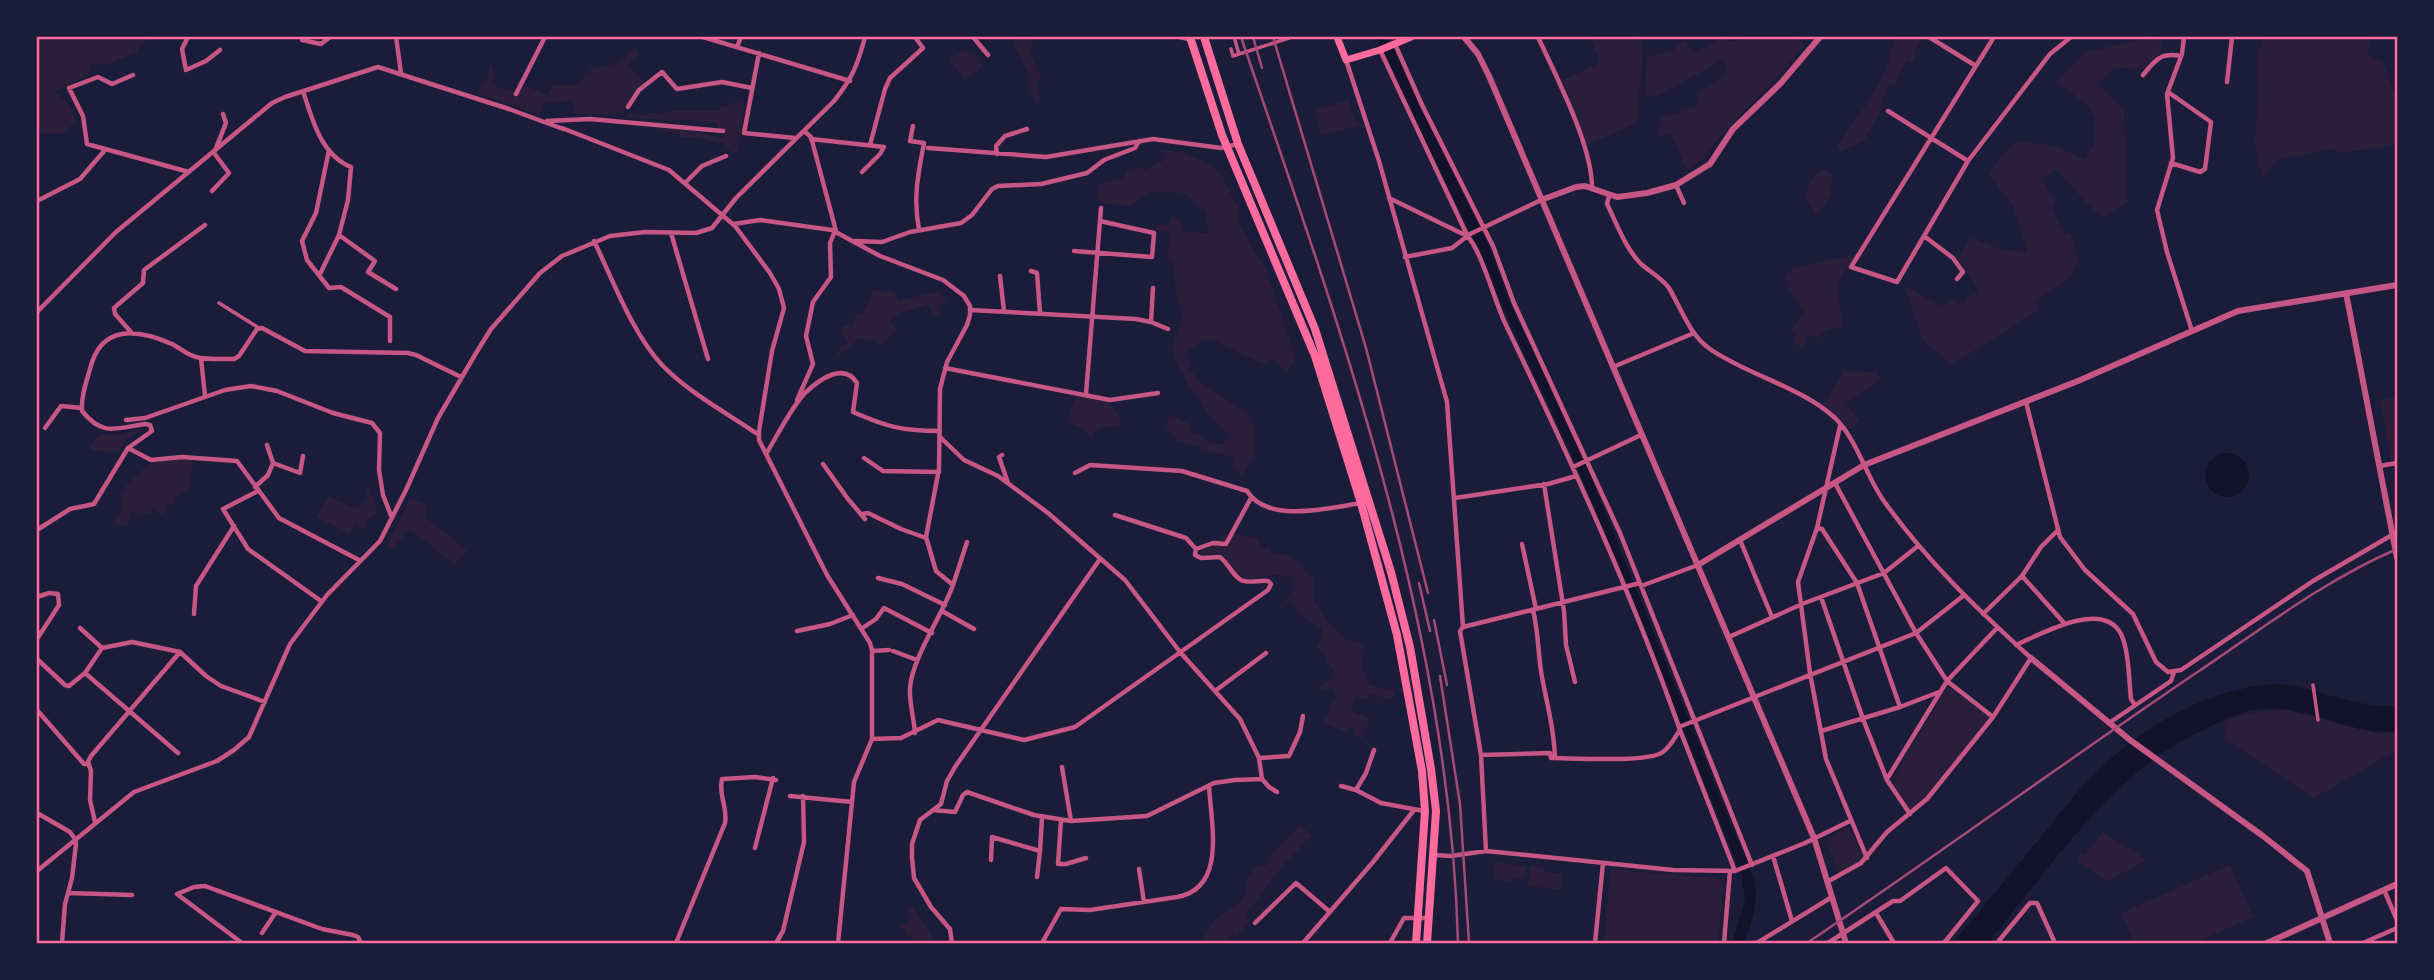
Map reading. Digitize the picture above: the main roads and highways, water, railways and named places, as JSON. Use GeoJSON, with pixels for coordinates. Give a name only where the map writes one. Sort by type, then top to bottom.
{"type":"FeatureCollection","features":[{"type":"Feature","properties":{"kind":"highway"},"geometry":{"type":"LineString","coordinates":[[1203,37],[1238,144],[1315,329],[1391,572],[1410,647],[1436,811],[1427,943]]}},
{"type":"Feature","properties":{"kind":"highway"},"geometry":{"type":"LineString","coordinates":[[1193,38],[1205,87],[1228,148],[1315,356],[1361,503],[1397,635],[1422,771],[1425,811],[1416,943]]}},
{"type":"Feature","properties":{"kind":"main road"},"geometry":{"type":"LineString","coordinates":[[1337,37],[1346,60],[1411,37]]}},
{"type":"Feature","properties":{"kind":"railway"},"geometry":{"type":"LineString","coordinates":[[1241,37],[1351,370],[1384,482],[1412,596],[1435,711],[1450,826],[1458,943]]}},
{"type":"Feature","properties":{"kind":"railway"},"geometry":{"type":"LineString","coordinates":[[1253,37],[1262,68]]}},
{"type":"Feature","properties":{"kind":"railway"},"geometry":{"type":"LineString","coordinates":[[1273,37],[1366,348],[1428,593]]}},
{"type":"Feature","properties":{"kind":"railway"},"geometry":{"type":"LineString","coordinates":[[1807,943],[2295,606],[2370,561],[2397,549]]}},
{"type":"Feature","properties":{"kind":"railway"},"geometry":{"type":"LineString","coordinates":[[1419,583],[1430,631]]}},
{"type":"Feature","properties":{"kind":"railway"},"geometry":{"type":"LineString","coordinates":[[1434,620],[1447,685]]}},
{"type":"Feature","properties":{"kind":"railway"},"geometry":{"type":"LineString","coordinates":[[1440,676],[1460,804],[1469,943]]}}]}
